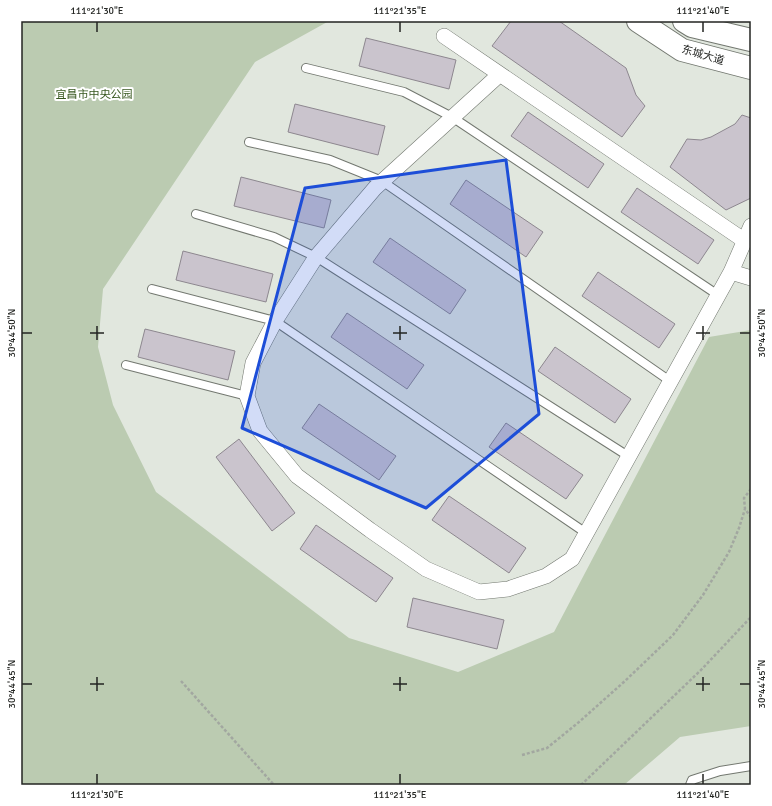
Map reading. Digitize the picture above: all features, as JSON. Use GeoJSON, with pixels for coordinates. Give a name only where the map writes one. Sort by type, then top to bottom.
{"type":"FeatureCollection","features":[{"type":"Feature","properties":{"kind":"main road","name":"东城大道"},"geometry":{"type":"LineString","coordinates":[[638,21],[682,50],[751,68]]}},
{"type":"Feature","properties":{"kind":"main road"},"geometry":{"type":"LineString","coordinates":[[684,21],[692,26],[751,40]]}},
{"type":"Feature","properties":{"kind":"street"},"geometry":{"type":"LineString","coordinates":[[444,36],[499,75],[745,241]]}},
{"type":"Feature","properties":{"kind":"street"},"geometry":{"type":"LineString","coordinates":[[499,75],[382,181],[316,258],[275,321],[253,362],[247,396],[260,431],[297,476],[426,569],[479,592],[508,588],[546,576],[572,559],[731,272],[751,226]]}},
{"type":"Feature","properties":{"kind":"street"},"geometry":{"type":"LineString","coordinates":[[731,272],[751,278]]}},
{"type":"Feature","properties":{"kind":"lane"},"geometry":{"type":"LineString","coordinates":[[306,68],[404,92],[452,117],[718,295]]}},
{"type":"Feature","properties":{"kind":"lane"},"geometry":{"type":"LineString","coordinates":[[249,142],[330,160],[382,181],[670,381]]}},
{"type":"Feature","properties":{"kind":"lane"},"geometry":{"type":"LineString","coordinates":[[196,214],[274,237],[316,258],[628,456]]}},
{"type":"Feature","properties":{"kind":"lane"},"geometry":{"type":"LineString","coordinates":[[152,289],[275,321],[586,533]]}},
{"type":"Feature","properties":{"kind":"lane"},"geometry":{"type":"LineString","coordinates":[[126,365],[247,396]]}},
{"type":"Feature","properties":{"kind":"lane"},"geometry":{"type":"LineString","coordinates":[[690,785],[692,780],[720,771],[751,766]]}},
{"type":"Feature","properties":{"kind":"path"},"geometry":{"type":"LineString","coordinates":[[522,755],[546,748],[579,722],[673,635],[703,595],[729,552],[745,509],[744,498],[751,489]]}},
{"type":"Feature","properties":{"kind":"path"},"geometry":{"type":"LineString","coordinates":[[745,509],[751,517]]}},
{"type":"Feature","properties":{"kind":"path"},"geometry":{"type":"LineString","coordinates":[[581,785],[701,670],[751,617]]}},
{"type":"Feature","properties":{"kind":"path"},"geometry":{"type":"LineString","coordinates":[[181,681],[274,785]]}},
{"type":"Feature","properties":{"kind":"highlighted area"},"geometry":{"type":"Polygon","coordinates":[[[506,160],[539,414],[426,508],[242,428],[305,188],[506,160]]]}},
{"type":"Feature","properties":{"kind":"green space","name":"宜昌市中央公园"},"geometry":{"type":"Polygon","coordinates":[[[21,21],[329,21],[255,62],[103,289],[98,347],[113,405],[156,492],[349,638],[458,672],[554,632],[709,337],[751,330],[751,726],[680,737],[624,785],[21,785],[21,21]]]}},
{"type":"Feature","properties":{"kind":"building"},"geometry":{"type":"Polygon","coordinates":[[[511,21],[559,21],[626,68],[636,95],[645,106],[622,137],[492,46],[511,21]]]}},
{"type":"Feature","properties":{"kind":"building"},"geometry":{"type":"Polygon","coordinates":[[[366,38],[456,60],[449,89],[359,66],[366,38]]]}},
{"type":"Feature","properties":{"kind":"building"},"geometry":{"type":"Polygon","coordinates":[[[295,104],[385,126],[378,155],[288,132],[295,104]]]}},
{"type":"Feature","properties":{"kind":"building"},"geometry":{"type":"Polygon","coordinates":[[[528,112],[604,164],[588,188],[511,136],[528,112]]]}},
{"type":"Feature","properties":{"kind":"building"},"geometry":{"type":"Polygon","coordinates":[[[742,115],[751,118],[751,198],[726,210],[670,167],[687,139],[701,140],[711,137],[735,124],[742,115]]]}},
{"type":"Feature","properties":{"kind":"building"},"geometry":{"type":"Polygon","coordinates":[[[241,177],[331,200],[324,228],[234,206],[241,177]]]}},
{"type":"Feature","properties":{"kind":"building"},"geometry":{"type":"Polygon","coordinates":[[[466,180],[543,232],[526,257],[450,204],[466,180]]]}},
{"type":"Feature","properties":{"kind":"building"},"geometry":{"type":"Polygon","coordinates":[[[637,188],[714,240],[698,264],[621,212],[637,188]]]}},
{"type":"Feature","properties":{"kind":"building"},"geometry":{"type":"Polygon","coordinates":[[[390,238],[466,290],[450,314],[373,262],[390,238]]]}},
{"type":"Feature","properties":{"kind":"building"},"geometry":{"type":"Polygon","coordinates":[[[183,251],[273,274],[266,302],[176,280],[183,251]]]}},
{"type":"Feature","properties":{"kind":"building"},"geometry":{"type":"Polygon","coordinates":[[[598,272],[675,324],[659,348],[582,296],[598,272]]]}},
{"type":"Feature","properties":{"kind":"building"},"geometry":{"type":"Polygon","coordinates":[[[347,313],[424,365],[407,389],[331,337],[347,313]]]}},
{"type":"Feature","properties":{"kind":"building"},"geometry":{"type":"Polygon","coordinates":[[[145,329],[235,351],[228,380],[138,357],[145,329]]]}},
{"type":"Feature","properties":{"kind":"building"},"geometry":{"type":"Polygon","coordinates":[[[555,347],[631,399],[615,423],[538,371],[555,347]]]}},
{"type":"Feature","properties":{"kind":"building"},"geometry":{"type":"Polygon","coordinates":[[[319,404],[396,456],[379,480],[302,428],[319,404]]]}},
{"type":"Feature","properties":{"kind":"building"},"geometry":{"type":"Polygon","coordinates":[[[506,423],[583,475],[566,499],[489,447],[506,423]]]}},
{"type":"Feature","properties":{"kind":"building"},"geometry":{"type":"Polygon","coordinates":[[[239,439],[295,513],[272,531],[216,457],[239,439]]]}},
{"type":"Feature","properties":{"kind":"building"},"geometry":{"type":"Polygon","coordinates":[[[449,496],[526,548],[509,573],[432,520],[449,496]]]}},
{"type":"Feature","properties":{"kind":"building"},"geometry":{"type":"Polygon","coordinates":[[[316,525],[393,578],[376,602],[300,549],[316,525]]]}},
{"type":"Feature","properties":{"kind":"building"},"geometry":{"type":"Polygon","coordinates":[[[413,598],[504,620],[497,649],[407,627],[413,598]]]}}]}
